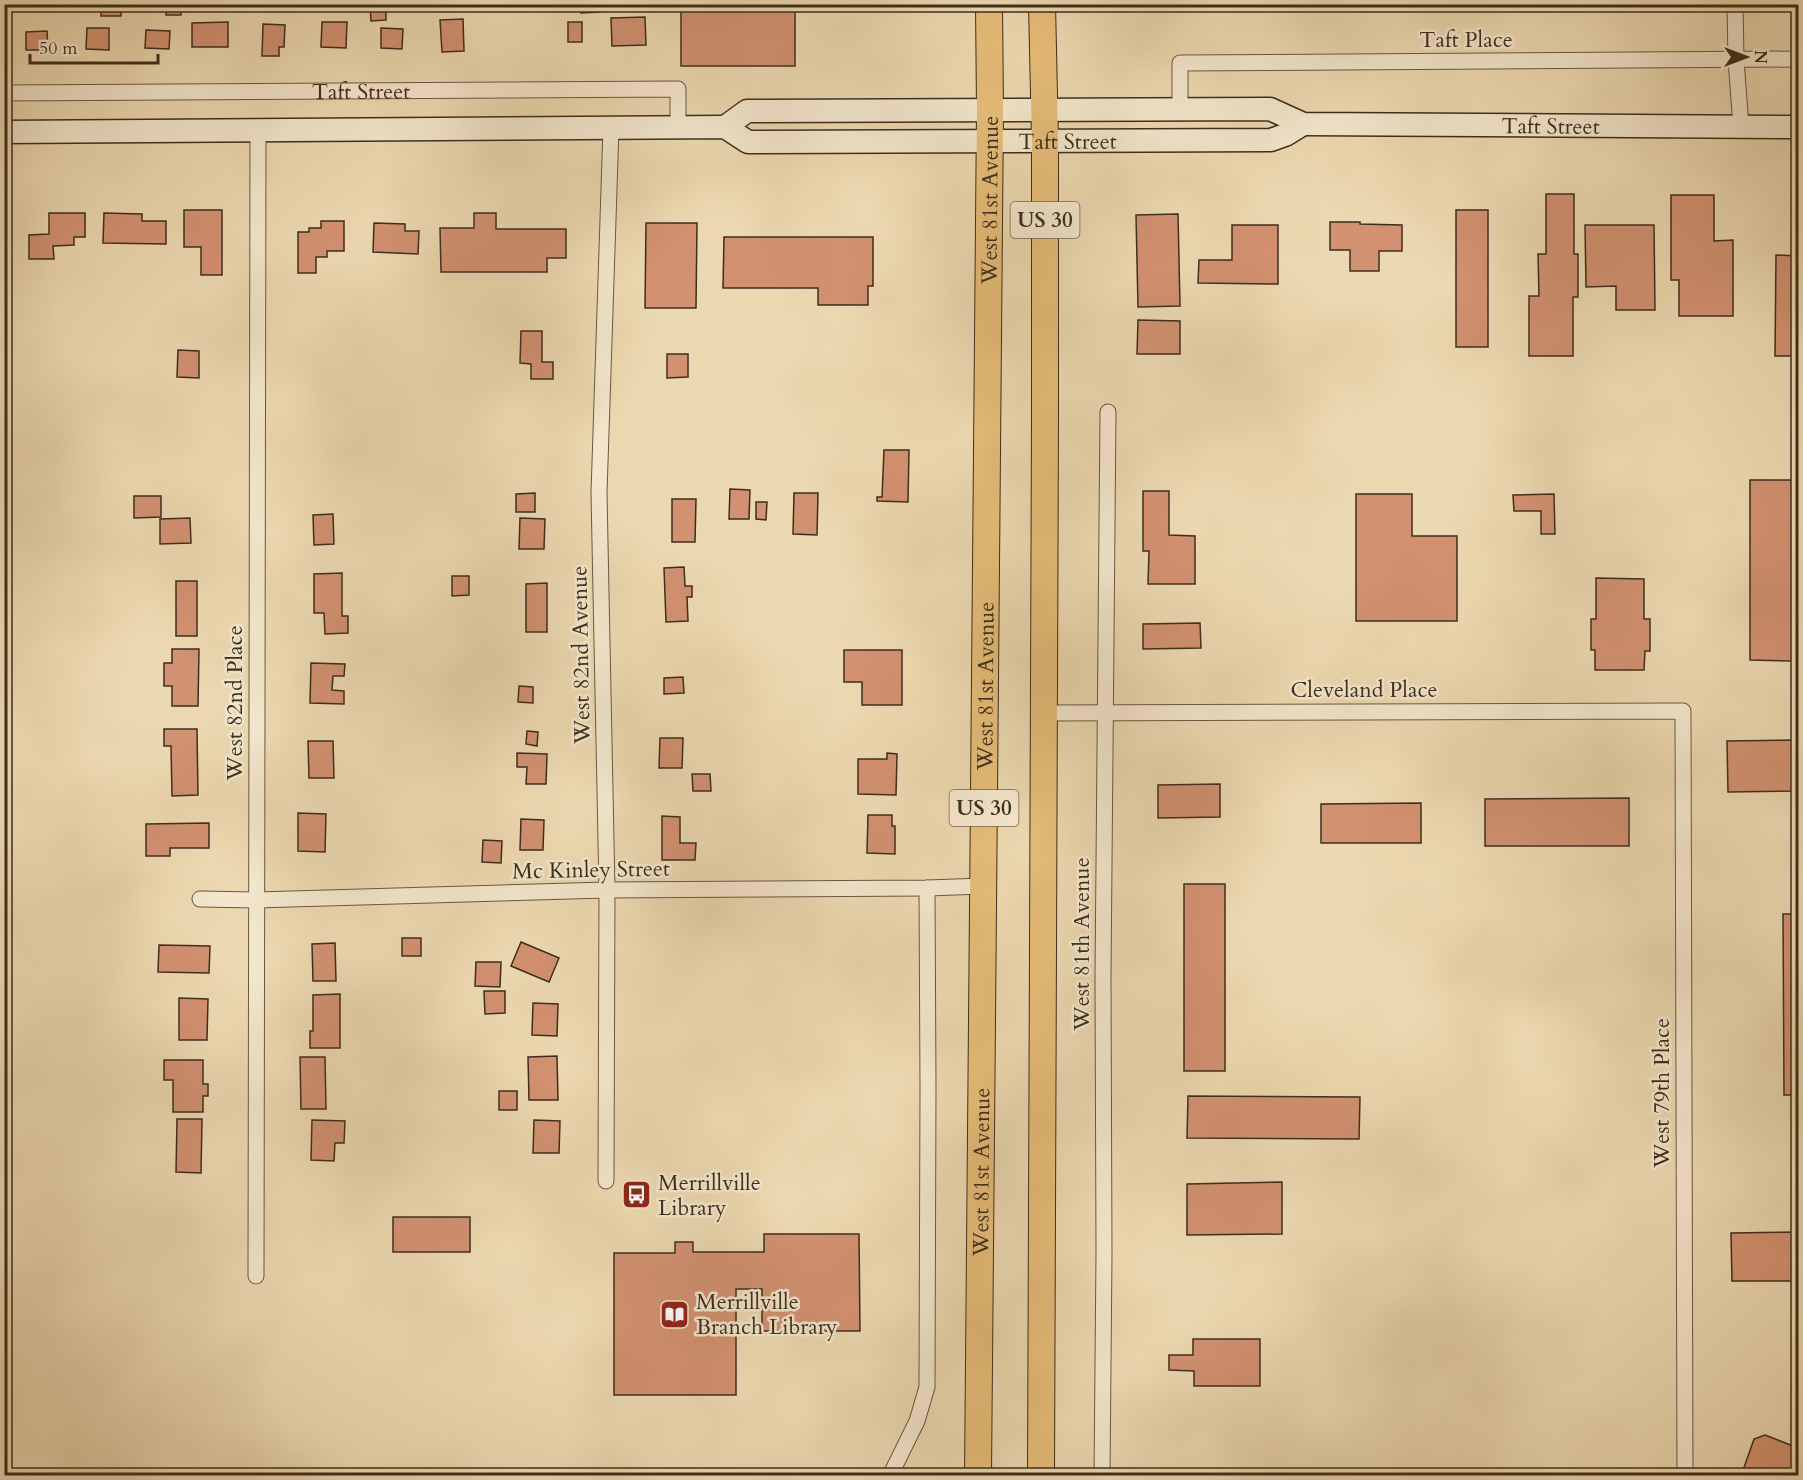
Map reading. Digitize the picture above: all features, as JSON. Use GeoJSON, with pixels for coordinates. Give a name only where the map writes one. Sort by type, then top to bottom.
{"type":"FeatureCollection","features":[{"type":"Feature","properties":{"kind":"main road","name":"West 81st Avenue"},"geometry":{"type":"LineString","coordinates":[[978,1476],[990,141],[989,4]]}},
{"type":"Feature","properties":{"kind":"main road","name":"US 30"},"geometry":{"type":"LineString","coordinates":[[1041,1476],[1045,713],[1045,110],[1042,4]]}},
{"type":"Feature","properties":{"kind":"main road","name":"Taft Street"},"geometry":{"type":"LineString","coordinates":[[725,127],[747,111],[1180,109],[1270,109],[1303,123],[1798,127]]}},
{"type":"Feature","properties":{"kind":"main road","name":"Taft Street"},"geometry":{"type":"LineString","coordinates":[[4,132],[725,127],[748,142],[1271,140],[1285,135],[1303,123]]}},
{"type":"Feature","properties":{"kind":"street"},"geometry":{"type":"LineString","coordinates":[[1735,4],[1741,126]]}},
{"type":"Feature","properties":{"kind":"street","name":"Taft Place"},"geometry":{"type":"LineString","coordinates":[[1180,109],[1180,63],[1798,59]]}},
{"type":"Feature","properties":{"kind":"street","name":"Taft Street"},"geometry":{"type":"LineString","coordinates":[[4,93],[678,89],[678,127]]}},
{"type":"Feature","properties":{"kind":"street","name":"West 82nd Avenue"},"geometry":{"type":"LineString","coordinates":[[606,1181],[607,890],[599,493],[611,128]]}},
{"type":"Feature","properties":{"kind":"street","name":"West 82nd Place"},"geometry":{"type":"LineString","coordinates":[[256,1276],[258,130]]}},
{"type":"Feature","properties":{"kind":"street","name":"West 81th Avenue"},"geometry":{"type":"LineString","coordinates":[[1102,1476],[1108,412]]}},
{"type":"Feature","properties":{"kind":"street","name":"Cleveland Place"},"geometry":{"type":"LineString","coordinates":[[1045,713],[1683,711]]}},
{"type":"Feature","properties":{"kind":"street","name":"West 79th Place"},"geometry":{"type":"LineString","coordinates":[[1683,711],[1684,1476]]}},
{"type":"Feature","properties":{"kind":"street","name":"Mc Kinley Street"},"geometry":{"type":"LineString","coordinates":[[200,899],[256,900],[607,890],[983,886]]}},
{"type":"Feature","properties":{"kind":"street"},"geometry":{"type":"LineString","coordinates":[[890,1476],[917,1421],[927,1388],[927,888]]}},
{"type":"Feature","properties":{"kind":"building"},"geometry":{"type":"Polygon","coordinates":[[[101,4],[121,4],[121,16],[101,16],[101,4]]]}},
{"type":"Feature","properties":{"kind":"building"},"geometry":{"type":"Polygon","coordinates":[[[166,4],[181,4],[181,15],[166,15],[166,4]]]}},
{"type":"Feature","properties":{"kind":"building"},"geometry":{"type":"Polygon","coordinates":[[[370,4],[386,4],[386,20],[371,21],[370,4]]]}},
{"type":"Feature","properties":{"kind":"building"},"geometry":{"type":"Polygon","coordinates":[[[580,4],[600,4],[600,12],[581,13],[580,4]]]}},
{"type":"Feature","properties":{"kind":"building"},"geometry":{"type":"Polygon","coordinates":[[[681,4],[795,4],[795,66],[681,66],[681,4]]]}},
{"type":"Feature","properties":{"kind":"building"},"geometry":{"type":"Polygon","coordinates":[[[645,17],[646,45],[612,46],[611,18],[645,17]]]}},
{"type":"Feature","properties":{"kind":"building"},"geometry":{"type":"Polygon","coordinates":[[[463,19],[464,51],[442,52],[440,20],[463,19]]]}},
{"type":"Feature","properties":{"kind":"building"},"geometry":{"type":"Polygon","coordinates":[[[228,22],[228,47],[192,47],[192,23],[228,22]]]}},
{"type":"Feature","properties":{"kind":"building"},"geometry":{"type":"Polygon","coordinates":[[[322,22],[347,22],[346,48],[321,47],[322,22]]]}},
{"type":"Feature","properties":{"kind":"building"},"geometry":{"type":"Polygon","coordinates":[[[568,22],[582,22],[582,42],[568,42],[568,22]]]}},
{"type":"Feature","properties":{"kind":"building"},"geometry":{"type":"Polygon","coordinates":[[[263,24],[285,25],[284,47],[279,47],[279,56],[262,56],[263,24]]]}},
{"type":"Feature","properties":{"kind":"building"},"geometry":{"type":"Polygon","coordinates":[[[87,28],[109,28],[109,50],[86,49],[87,28]]]}},
{"type":"Feature","properties":{"kind":"building"},"geometry":{"type":"Polygon","coordinates":[[[381,28],[403,29],[402,49],[381,48],[381,28]]]}},
{"type":"Feature","properties":{"kind":"building"},"geometry":{"type":"Polygon","coordinates":[[[146,30],[170,31],[169,49],[145,48],[146,30]]]}},
{"type":"Feature","properties":{"kind":"building"},"geometry":{"type":"Polygon","coordinates":[[[47,31],[48,50],[26,50],[26,32],[47,31]]]}},
{"type":"Feature","properties":{"kind":"building"},"geometry":{"type":"Polygon","coordinates":[[[1546,194],[1574,194],[1574,254],[1578,254],[1578,297],[1573,297],[1573,356],[1529,356],[1529,296],[1539,296],[1538,254],[1546,254],[1546,194]]]}},
{"type":"Feature","properties":{"kind":"building"},"geometry":{"type":"Polygon","coordinates":[[[1671,195],[1714,195],[1714,241],[1733,240],[1733,316],[1679,316],[1679,280],[1671,280],[1671,195]]]}},
{"type":"Feature","properties":{"kind":"building"},"geometry":{"type":"Polygon","coordinates":[[[184,210],[222,210],[222,275],[201,275],[201,247],[184,247],[184,210]]]}},
{"type":"Feature","properties":{"kind":"building"},"geometry":{"type":"Polygon","coordinates":[[[1456,210],[1488,210],[1488,347],[1456,347],[1456,210]]]}},
{"type":"Feature","properties":{"kind":"building"},"geometry":{"type":"Polygon","coordinates":[[[49,213],[85,213],[85,237],[74,237],[74,245],[53,246],[54,259],[29,259],[29,235],[49,234],[49,213]]]}},
{"type":"Feature","properties":{"kind":"building"},"geometry":{"type":"Polygon","coordinates":[[[104,213],[142,214],[142,221],[166,221],[166,244],[103,243],[104,213]]]}},
{"type":"Feature","properties":{"kind":"building"},"geometry":{"type":"Polygon","coordinates":[[[474,213],[496,213],[496,229],[566,229],[566,258],[547,258],[547,272],[441,272],[440,228],[474,228],[474,213]]]}},
{"type":"Feature","properties":{"kind":"building"},"geometry":{"type":"Polygon","coordinates":[[[1178,214],[1180,306],[1138,307],[1136,215],[1178,214]]]}},
{"type":"Feature","properties":{"kind":"building"},"geometry":{"type":"Polygon","coordinates":[[[321,221],[344,221],[344,251],[327,251],[327,257],[316,257],[316,273],[298,273],[298,232],[309,232],[309,228],[321,228],[321,221]]]}},
{"type":"Feature","properties":{"kind":"building"},"geometry":{"type":"Polygon","coordinates":[[[1330,222],[1402,225],[1402,251],[1379,251],[1379,271],[1350,271],[1350,250],[1330,250],[1330,222]]]}},
{"type":"Feature","properties":{"kind":"building"},"geometry":{"type":"Polygon","coordinates":[[[374,223],[405,224],[405,231],[419,231],[418,254],[373,252],[374,223]]]}},
{"type":"Feature","properties":{"kind":"building"},"geometry":{"type":"Polygon","coordinates":[[[646,223],[697,223],[696,308],[645,308],[646,223]]]}},
{"type":"Feature","properties":{"kind":"building"},"geometry":{"type":"Polygon","coordinates":[[[1232,225],[1278,225],[1278,284],[1198,283],[1199,260],[1232,260],[1232,225]]]}},
{"type":"Feature","properties":{"kind":"building"},"geometry":{"type":"Polygon","coordinates":[[[1585,225],[1654,225],[1655,310],[1616,310],[1616,286],[1586,287],[1585,225]]]}},
{"type":"Feature","properties":{"kind":"building"},"geometry":{"type":"Polygon","coordinates":[[[724,237],[873,237],[873,286],[868,286],[868,305],[818,305],[818,288],[723,288],[724,237]]]}},
{"type":"Feature","properties":{"kind":"building"},"geometry":{"type":"Polygon","coordinates":[[[1776,255],[1798,256],[1798,356],[1775,356],[1776,255]]]}},
{"type":"Feature","properties":{"kind":"building"},"geometry":{"type":"Polygon","coordinates":[[[1138,320],[1180,321],[1180,354],[1137,354],[1138,320]]]}},
{"type":"Feature","properties":{"kind":"building"},"geometry":{"type":"Polygon","coordinates":[[[521,331],[542,331],[542,362],[553,362],[553,379],[531,379],[531,364],[520,363],[521,331]]]}},
{"type":"Feature","properties":{"kind":"building"},"geometry":{"type":"Polygon","coordinates":[[[178,350],[199,351],[199,378],[177,377],[178,350]]]}},
{"type":"Feature","properties":{"kind":"building"},"geometry":{"type":"Polygon","coordinates":[[[667,354],[688,354],[688,377],[667,378],[667,354]]]}},
{"type":"Feature","properties":{"kind":"building"},"geometry":{"type":"Polygon","coordinates":[[[884,450],[909,450],[908,502],[877,501],[877,497],[882,497],[884,450]]]}},
{"type":"Feature","properties":{"kind":"building"},"geometry":{"type":"Polygon","coordinates":[[[1750,480],[1793,480],[1792,661],[1750,660],[1750,480]]]}},
{"type":"Feature","properties":{"kind":"building"},"geometry":{"type":"Polygon","coordinates":[[[730,489],[750,490],[749,519],[729,519],[730,489]]]}},
{"type":"Feature","properties":{"kind":"building"},"geometry":{"type":"Polygon","coordinates":[[[1143,491],[1169,491],[1169,535],[1195,536],[1195,584],[1148,584],[1149,551],[1143,551],[1143,491]]]}},
{"type":"Feature","properties":{"kind":"building"},"geometry":{"type":"Polygon","coordinates":[[[535,493],[535,512],[516,512],[516,494],[535,493]]]}},
{"type":"Feature","properties":{"kind":"building"},"geometry":{"type":"Polygon","coordinates":[[[794,493],[818,493],[817,535],[793,534],[794,493]]]}},
{"type":"Feature","properties":{"kind":"building"},"geometry":{"type":"Polygon","coordinates":[[[1356,494],[1412,494],[1412,536],[1457,536],[1457,621],[1356,621],[1356,494]]]}},
{"type":"Feature","properties":{"kind":"building"},"geometry":{"type":"Polygon","coordinates":[[[1554,494],[1555,534],[1541,534],[1541,511],[1514,511],[1513,495],[1554,494]]]}},
{"type":"Feature","properties":{"kind":"building"},"geometry":{"type":"Polygon","coordinates":[[[134,496],[161,496],[161,517],[134,518],[134,496]]]}},
{"type":"Feature","properties":{"kind":"building"},"geometry":{"type":"Polygon","coordinates":[[[672,499],[696,499],[695,542],[672,542],[672,499]]]}},
{"type":"Feature","properties":{"kind":"building"},"geometry":{"type":"Polygon","coordinates":[[[756,502],[767,502],[766,520],[756,519],[756,502]]]}},
{"type":"Feature","properties":{"kind":"building"},"geometry":{"type":"Polygon","coordinates":[[[333,514],[334,544],[314,545],[313,515],[333,514]]]}},
{"type":"Feature","properties":{"kind":"building"},"geometry":{"type":"Polygon","coordinates":[[[190,518],[191,543],[160,544],[160,519],[190,518]]]}},
{"type":"Feature","properties":{"kind":"building"},"geometry":{"type":"Polygon","coordinates":[[[520,518],[545,519],[544,549],[519,549],[520,518]]]}},
{"type":"Feature","properties":{"kind":"building"},"geometry":{"type":"Polygon","coordinates":[[[684,567],[685,586],[692,586],[692,597],[687,597],[688,621],[666,622],[664,568],[684,567]]]}},
{"type":"Feature","properties":{"kind":"building"},"geometry":{"type":"Polygon","coordinates":[[[342,573],[342,616],[348,616],[348,633],[325,634],[324,613],[314,613],[314,574],[342,573]]]}},
{"type":"Feature","properties":{"kind":"building"},"geometry":{"type":"Polygon","coordinates":[[[452,576],[469,576],[469,595],[452,596],[452,576]]]}},
{"type":"Feature","properties":{"kind":"building"},"geometry":{"type":"Polygon","coordinates":[[[1596,578],[1644,579],[1644,619],[1650,619],[1650,651],[1645,651],[1644,670],[1595,670],[1595,650],[1591,650],[1591,619],[1596,619],[1596,578]]]}},
{"type":"Feature","properties":{"kind":"building"},"geometry":{"type":"Polygon","coordinates":[[[176,581],[197,581],[197,636],[176,636],[176,581]]]}},
{"type":"Feature","properties":{"kind":"building"},"geometry":{"type":"Polygon","coordinates":[[[547,583],[547,632],[526,632],[526,584],[547,583]]]}},
{"type":"Feature","properties":{"kind":"building"},"geometry":{"type":"Polygon","coordinates":[[[1200,623],[1201,648],[1143,649],[1143,624],[1200,623]]]}},
{"type":"Feature","properties":{"kind":"building"},"geometry":{"type":"Polygon","coordinates":[[[172,649],[199,649],[198,706],[172,706],[172,686],[164,686],[164,663],[172,663],[172,649]]]}},
{"type":"Feature","properties":{"kind":"building"},"geometry":{"type":"Polygon","coordinates":[[[844,650],[902,650],[902,705],[862,705],[862,682],[844,682],[844,650]]]}},
{"type":"Feature","properties":{"kind":"building"},"geometry":{"type":"Polygon","coordinates":[[[311,663],[345,664],[344,676],[333,676],[332,690],[344,691],[344,704],[310,703],[311,663]]]}},
{"type":"Feature","properties":{"kind":"building"},"geometry":{"type":"Polygon","coordinates":[[[683,677],[684,693],[664,694],[664,678],[683,677]]]}},
{"type":"Feature","properties":{"kind":"building"},"geometry":{"type":"Polygon","coordinates":[[[519,686],[533,687],[533,703],[518,702],[519,686]]]}},
{"type":"Feature","properties":{"kind":"building"},"geometry":{"type":"Polygon","coordinates":[[[164,729],[197,729],[198,795],[172,796],[171,746],[164,746],[164,729]]]}},
{"type":"Feature","properties":{"kind":"building"},"geometry":{"type":"Polygon","coordinates":[[[527,731],[538,732],[537,746],[526,744],[527,731]]]}},
{"type":"Feature","properties":{"kind":"building"},"geometry":{"type":"Polygon","coordinates":[[[660,738],[683,738],[682,768],[659,768],[660,738]]]}},
{"type":"Feature","properties":{"kind":"building"},"geometry":{"type":"Polygon","coordinates":[[[1798,740],[1798,791],[1728,792],[1727,741],[1798,740]]]}},
{"type":"Feature","properties":{"kind":"building"},"geometry":{"type":"Polygon","coordinates":[[[308,741],[333,741],[334,778],[309,778],[308,741]]]}},
{"type":"Feature","properties":{"kind":"building"},"geometry":{"type":"Polygon","coordinates":[[[517,753],[547,754],[546,784],[526,784],[527,767],[517,767],[517,753]]]}},
{"type":"Feature","properties":{"kind":"building"},"geometry":{"type":"Polygon","coordinates":[[[887,753],[897,754],[896,795],[858,794],[858,759],[887,759],[887,753]]]}},
{"type":"Feature","properties":{"kind":"building"},"geometry":{"type":"Polygon","coordinates":[[[692,774],[710,774],[711,791],[693,791],[692,774]]]}},
{"type":"Feature","properties":{"kind":"building"},"geometry":{"type":"Polygon","coordinates":[[[1220,784],[1220,817],[1158,818],[1158,785],[1220,784]]]}},
{"type":"Feature","properties":{"kind":"building"},"geometry":{"type":"Polygon","coordinates":[[[1629,798],[1629,846],[1485,846],[1485,799],[1629,798]]]}},
{"type":"Feature","properties":{"kind":"building"},"geometry":{"type":"Polygon","coordinates":[[[1421,803],[1421,843],[1321,843],[1321,804],[1421,803]]]}},
{"type":"Feature","properties":{"kind":"building"},"geometry":{"type":"Polygon","coordinates":[[[298,813],[326,814],[325,852],[298,851],[298,813]]]}},
{"type":"Feature","properties":{"kind":"building"},"geometry":{"type":"Polygon","coordinates":[[[868,815],[892,815],[892,826],[895,826],[895,854],[867,853],[868,815]]]}},
{"type":"Feature","properties":{"kind":"building"},"geometry":{"type":"Polygon","coordinates":[[[662,816],[680,817],[680,843],[696,843],[695,860],[662,860],[662,816]]]}},
{"type":"Feature","properties":{"kind":"building"},"geometry":{"type":"Polygon","coordinates":[[[521,819],[544,820],[543,850],[520,850],[521,819]]]}},
{"type":"Feature","properties":{"kind":"building"},"geometry":{"type":"Polygon","coordinates":[[[209,823],[209,848],[170,848],[170,856],[146,856],[146,824],[209,823]]]}},
{"type":"Feature","properties":{"kind":"building"},"geometry":{"type":"Polygon","coordinates":[[[483,840],[502,841],[501,863],[482,862],[483,840]]]}},
{"type":"Feature","properties":{"kind":"building"},"geometry":{"type":"Polygon","coordinates":[[[1184,884],[1225,884],[1225,1071],[1184,1071],[1184,884]]]}},
{"type":"Feature","properties":{"kind":"building"},"geometry":{"type":"Polygon","coordinates":[[[1783,914],[1798,914],[1798,1095],[1784,1095],[1783,914]]]}},
{"type":"Feature","properties":{"kind":"building"},"geometry":{"type":"Polygon","coordinates":[[[402,938],[421,938],[421,956],[402,956],[402,938]]]}},
{"type":"Feature","properties":{"kind":"building"},"geometry":{"type":"Polygon","coordinates":[[[521,942],[559,958],[549,982],[511,966],[521,942]]]}},
{"type":"Feature","properties":{"kind":"building"},"geometry":{"type":"Polygon","coordinates":[[[335,943],[336,981],[313,981],[312,944],[335,943]]]}},
{"type":"Feature","properties":{"kind":"building"},"geometry":{"type":"Polygon","coordinates":[[[159,945],[210,946],[209,973],[158,972],[159,945]]]}},
{"type":"Feature","properties":{"kind":"building"},"geometry":{"type":"Polygon","coordinates":[[[476,962],[501,962],[500,987],[475,986],[476,962]]]}},
{"type":"Feature","properties":{"kind":"building"},"geometry":{"type":"Polygon","coordinates":[[[484,991],[505,991],[505,1013],[485,1014],[484,991]]]}},
{"type":"Feature","properties":{"kind":"building"},"geometry":{"type":"Polygon","coordinates":[[[340,994],[340,1048],[310,1048],[310,1031],[313,1031],[313,995],[340,994]]]}},
{"type":"Feature","properties":{"kind":"building"},"geometry":{"type":"Polygon","coordinates":[[[179,998],[208,999],[207,1040],[179,1040],[179,998]]]}},
{"type":"Feature","properties":{"kind":"building"},"geometry":{"type":"Polygon","coordinates":[[[533,1003],[558,1004],[557,1036],[532,1035],[533,1003]]]}},
{"type":"Feature","properties":{"kind":"building"},"geometry":{"type":"Polygon","coordinates":[[[557,1056],[558,1100],[529,1100],[528,1057],[557,1056]]]}},
{"type":"Feature","properties":{"kind":"building"},"geometry":{"type":"Polygon","coordinates":[[[300,1057],[325,1057],[326,1109],[301,1109],[300,1057]]]}},
{"type":"Feature","properties":{"kind":"building"},"geometry":{"type":"Polygon","coordinates":[[[164,1060],[203,1060],[203,1084],[208,1084],[208,1096],[203,1096],[203,1112],[173,1112],[173,1080],[164,1080],[164,1060]]]}},
{"type":"Feature","properties":{"kind":"building"},"geometry":{"type":"Polygon","coordinates":[[[499,1091],[517,1091],[517,1110],[499,1110],[499,1091]]]}},
{"type":"Feature","properties":{"kind":"building"},"geometry":{"type":"Polygon","coordinates":[[[1188,1096],[1360,1097],[1359,1139],[1187,1138],[1188,1096]]]}},
{"type":"Feature","properties":{"kind":"building"},"geometry":{"type":"Polygon","coordinates":[[[177,1119],[202,1119],[201,1173],[176,1172],[177,1119]]]}},
{"type":"Feature","properties":{"kind":"building"},"geometry":{"type":"Polygon","coordinates":[[[312,1120],[345,1121],[344,1143],[335,1143],[334,1161],[311,1160],[312,1120]]]}},
{"type":"Feature","properties":{"kind":"building"},"geometry":{"type":"Polygon","coordinates":[[[534,1120],[560,1121],[559,1153],[533,1153],[534,1120]]]}},
{"type":"Feature","properties":{"kind":"building"},"geometry":{"type":"Polygon","coordinates":[[[1282,1182],[1282,1234],[1187,1235],[1187,1184],[1282,1182]]]}},
{"type":"Feature","properties":{"kind":"building"},"geometry":{"type":"Polygon","coordinates":[[[393,1217],[470,1217],[470,1252],[393,1252],[393,1217]]]}},
{"type":"Feature","properties":{"kind":"building"},"geometry":{"type":"Polygon","coordinates":[[[1798,1232],[1798,1281],[1732,1281],[1731,1233],[1798,1232]]]}},
{"type":"Feature","properties":{"kind":"building","name":"Merrillville Branch Library"},"geometry":{"type":"Polygon","coordinates":[[[764,1234],[859,1234],[860,1331],[762,1331],[762,1289],[736,1289],[736,1395],[614,1395],[614,1253],[675,1253],[675,1242],[693,1242],[693,1252],[764,1252],[764,1234]]]}},
{"type":"Feature","properties":{"kind":"building"},"geometry":{"type":"Polygon","coordinates":[[[1193,1339],[1260,1339],[1260,1386],[1194,1386],[1194,1371],[1169,1370],[1169,1355],[1193,1355],[1193,1339]]]}},
{"type":"Feature","properties":{"kind":"building"},"geometry":{"type":"Polygon","coordinates":[[[1765,1435],[1798,1448],[1798,1476],[1741,1476],[1754,1439],[1765,1435]]]}},
{"type":"Feature","properties":{"kind":"place","name":"Merrillville Library"},"geometry":{"type":"Point","coordinates":[637,1195]}},
{"type":"Feature","properties":{"kind":"place","name":"Merrillville Branch Library"},"geometry":{"type":"Point","coordinates":[675,1314]}}]}
